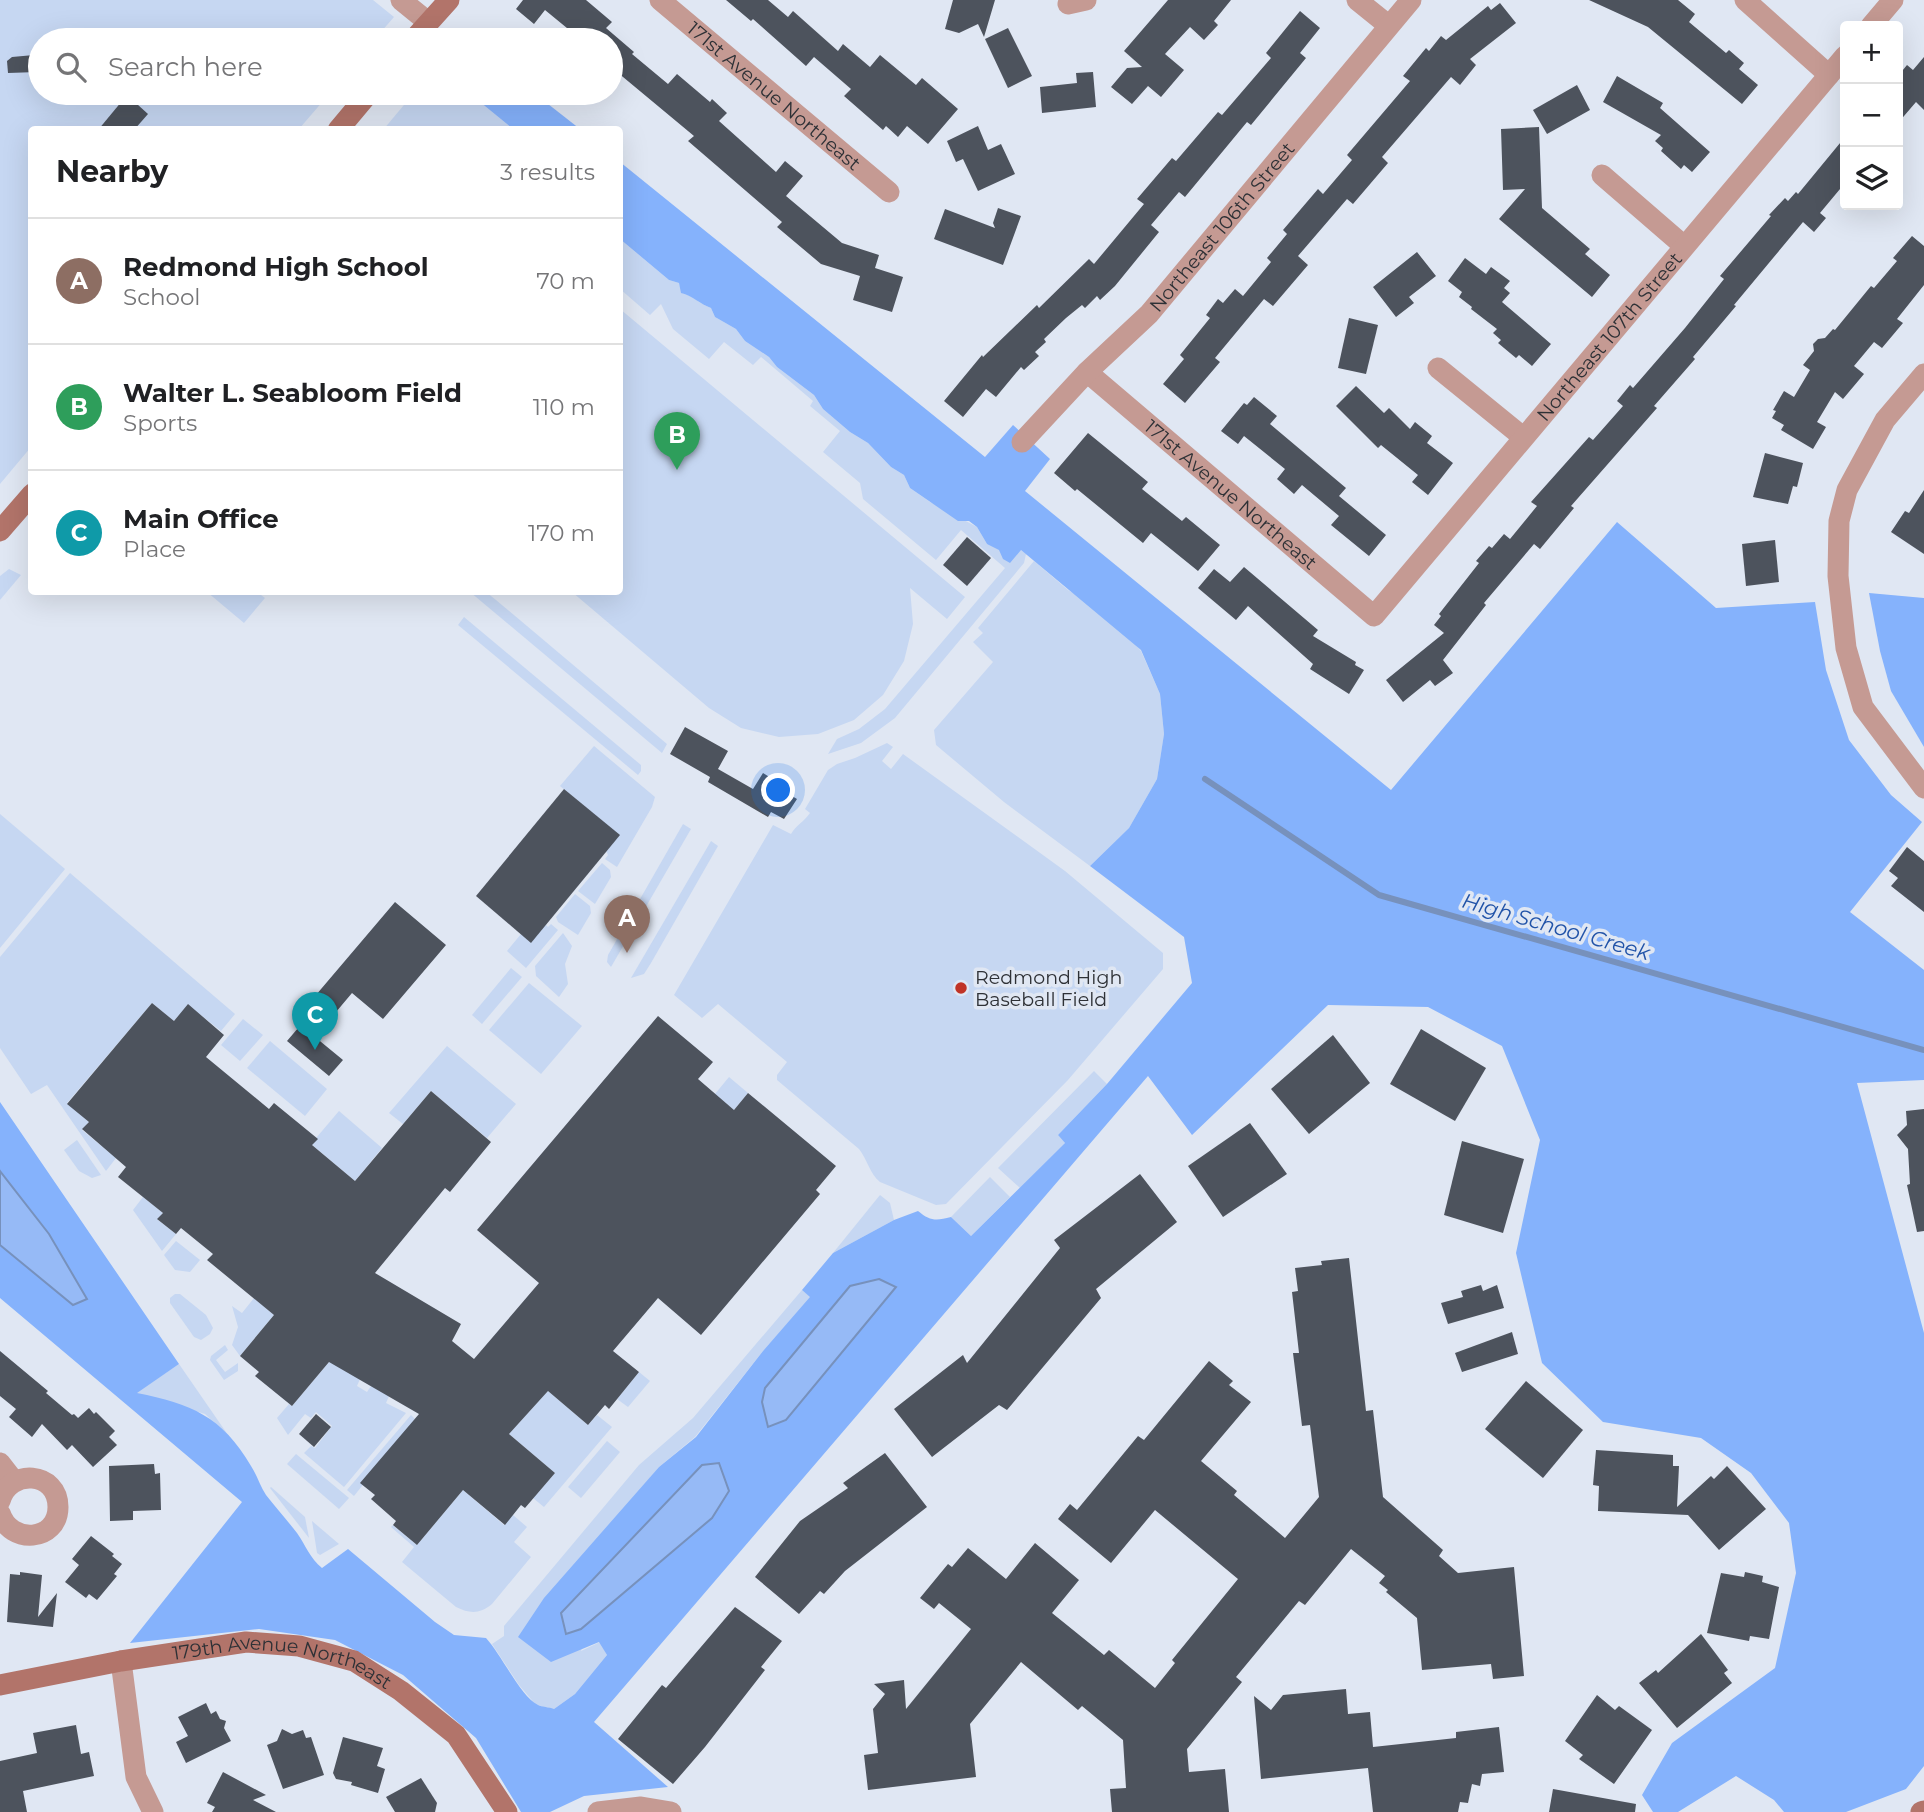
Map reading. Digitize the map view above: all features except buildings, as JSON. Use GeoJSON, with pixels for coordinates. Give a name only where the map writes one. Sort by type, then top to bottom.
{"type":"FeatureCollection","features":[{"type":"Feature","properties":{"kind":"street"},"geometry":{"type":"LineString","coordinates":[[401,0],[428,22]]}},
{"type":"Feature","properties":{"kind":"street"},"geometry":{"type":"LineString","coordinates":[[423,28],[449,0]]}},
{"type":"Feature","properties":{"kind":"street","name":"171st Avenue Northeast"},"geometry":{"type":"LineString","coordinates":[[660,0],[888,192]]}},
{"type":"Feature","properties":{"kind":"street"},"geometry":{"type":"LineString","coordinates":[[1357,0],[1388,25]]}},
{"type":"Feature","properties":{"kind":"street","name":"Northeast 106th Street"},"geometry":{"type":"LineString","coordinates":[[1022,442],[1087,372],[1149,314],[1411,0]]}},
{"type":"Feature","properties":{"kind":"street"},"geometry":{"type":"LineString","coordinates":[[1745,0],[1829,75]]}},
{"type":"Feature","properties":{"kind":"street"},"geometry":{"type":"LineString","coordinates":[[1875,21],[1893,0]]}},
{"type":"Feature","properties":{"kind":"street","name":"Northeast 107th Street"},"geometry":{"type":"LineString","coordinates":[[1374,616],[1840,62]]}},
{"type":"Feature","properties":{"kind":"street"},"geometry":{"type":"LineString","coordinates":[[341,126],[359,105]]}},
{"type":"Feature","properties":{"kind":"street"},"geometry":{"type":"LineString","coordinates":[[1602,175],[1684,246]]}},
{"type":"Feature","properties":{"kind":"street"},"geometry":{"type":"LineString","coordinates":[[1438,368],[1523,438]]}},
{"type":"Feature","properties":{"kind":"street","name":"171st Avenue Northeast"},"geometry":{"type":"LineString","coordinates":[[1087,372],[1374,616]]}},
{"type":"Feature","properties":{"kind":"street"},"geometry":{"type":"LineString","coordinates":[[1924,374],[1885,420],[1847,490],[1839,521],[1838,576],[1846,648],[1863,707],[1924,789]]}},
{"type":"Feature","properties":{"kind":"street"},"geometry":{"type":"LineString","coordinates":[[0,531],[28,499]]}},
{"type":"Feature","properties":{"kind":"street"},"geometry":{"type":"LineString","coordinates":[[0,1464],[14,1481]]}},
{"type":"Feature","properties":{"kind":"street"},"geometry":{"type":"LineString","coordinates":[[0,1501],[6,1488],[14,1481],[32,1477],[49,1485],[58,1501],[56,1520],[42,1534],[22,1536],[5,1525],[0,1513]]}},
{"type":"Feature","properties":{"kind":"street","name":"179th Avenue Northeast"},"geometry":{"type":"LineString","coordinates":[[0,1685],[121,1661],[246,1642],[299,1646],[354,1661],[401,1691],[456,1735],[507,1812]]}},
{"type":"Feature","properties":{"kind":"street"},"geometry":{"type":"LineString","coordinates":[[121,1661],[136,1777],[153,1812]]}},
{"type":"Feature","properties":{"kind":"street"},"geometry":{"type":"LineString","coordinates":[[598,1812],[641,1807],[671,1812]]}},
{"type":"Feature","properties":{"kind":"shaded area"},"geometry":{"type":"Polygon","coordinates":[[[0,0],[373,0],[394,17],[384,28],[28,28],[28,105],[320,105],[302,126],[28,126],[28,451],[0,484],[0,0]]]}},
{"type":"Feature","properties":{"kind":"shaded area"},"geometry":{"type":"Polygon","coordinates":[[[404,105],[484,105],[509,126],[386,126],[404,105]]]}},
{"type":"Feature","properties":{"kind":"shaded area"},"geometry":{"type":"Polygon","coordinates":[[[484,105],[549,105],[576,126],[509,126],[484,105]]]}},
{"type":"Feature","properties":{"kind":"shaded area"},"geometry":{"type":"Polygon","coordinates":[[[623,164],[985,457],[1013,425],[1050,459],[1025,491],[1391,790],[1617,522],[1716,608],[1815,602],[1826,670],[1849,740],[1891,795],[1922,822],[1850,912],[1924,970],[1924,1080],[1857,1083],[1924,1333],[1924,1766],[1906,1789],[1846,1812],[1784,1812],[1774,1800],[1736,1776],[1678,1812],[1653,1812],[1642,1795],[1672,1743],[1775,1668],[1796,1573],[1789,1523],[1751,1473],[1701,1438],[1603,1422],[1542,1363],[1516,1253],[1540,1140],[1502,1046],[1428,1007],[1328,1005],[1192,1135],[1148,1076],[594,1722],[668,1787],[584,1796],[550,1812],[521,1812],[476,1738],[403,1675],[335,1640],[259,1629],[130,1643],[242,1502],[0,1298],[0,1102],[179,1364],[137,1393],[189,1408],[229,1435],[251,1466],[266,1495],[322,1568],[348,1549],[454,1635],[486,1638],[525,1693],[540,1706],[554,1709],[575,1694],[607,1655],[599,1642],[551,1662],[518,1637],[544,1598],[659,1467],[696,1437],[763,1351],[810,1297],[802,1290],[833,1253],[894,1220],[918,1211],[933,1219],[951,1217],[971,1236],[1065,1143],[1058,1135],[1107,1084],[1192,983],[1184,937],[1090,866],[1129,828],[1157,779],[1164,734],[1160,694],[1141,650],[1021,550],[1010,563],[1003,559],[999,550],[987,544],[977,527],[969,521],[958,521],[910,488],[904,475],[823,409],[814,395],[777,367],[769,357],[745,341],[736,329],[715,317],[711,308],[681,293],[679,283],[669,280],[623,242],[623,164]]]}},
{"type":"Feature","properties":{"kind":"shaded area"},"geometry":{"type":"Polygon","coordinates":[[[623,242],[669,280],[679,283],[682,293],[711,308],[715,317],[736,329],[745,341],[769,357],[777,367],[814,395],[823,409],[904,475],[910,488],[977,527],[987,544],[1021,550],[1026,554],[1024,563],[895,718],[861,743],[828,754],[837,739],[859,729],[885,709],[1005,568],[961,530],[936,560],[863,499],[860,483],[823,452],[840,431],[810,406],[813,401],[761,357],[753,365],[724,342],[709,359],[673,329],[661,304],[650,315],[623,292],[623,242]]]}},
{"type":"Feature","properties":{"kind":"shaded area"},"geometry":{"type":"Polygon","coordinates":[[[623,312],[965,597],[947,619],[910,588],[913,624],[904,661],[883,695],[854,720],[818,734],[779,737],[741,728],[709,708],[576,595],[623,595],[623,312]]]}},
{"type":"Feature","properties":{"kind":"shaded area"},"geometry":{"type":"Polygon","coordinates":[[[1034,561],[1068,590],[1110,615],[1141,651],[1160,694],[1164,734],[1157,779],[1129,828],[1090,866],[1004,802],[936,745],[934,730],[993,662],[973,642],[983,633],[978,628],[1034,561]]]}},
{"type":"Feature","properties":{"kind":"shaded area"},"geometry":{"type":"Polygon","coordinates":[[[9,569],[21,575],[0,600],[0,576],[9,569]]]}},
{"type":"Feature","properties":{"kind":"shaded area"},"geometry":{"type":"Polygon","coordinates":[[[1869,593],[1924,598],[1924,747],[1891,691],[1869,593]]]}},
{"type":"Feature","properties":{"kind":"shaded area"},"geometry":{"type":"Polygon","coordinates":[[[211,595],[261,595],[265,598],[244,623],[211,595]]]}},
{"type":"Feature","properties":{"kind":"shaded area"},"geometry":{"type":"Polygon","coordinates":[[[474,595],[490,595],[496,600],[667,744],[662,753],[474,595]]]}},
{"type":"Feature","properties":{"kind":"shaded area"},"geometry":{"type":"Polygon","coordinates":[[[464,617],[641,765],[638,775],[458,625],[464,617]]]}},
{"type":"Feature","properties":{"kind":"shaded area","name":"Redmond High Baseball Field"},"geometry":{"type":"Polygon","coordinates":[[[887,743],[893,747],[882,761],[891,769],[903,754],[1065,871],[1163,953],[1163,969],[1068,1080],[946,1204],[936,1205],[880,1182],[859,1149],[777,1080],[777,1075],[787,1062],[718,1004],[702,1018],[674,995],[773,825],[791,834],[810,813],[805,809],[828,770],[887,743]]]}},
{"type":"Feature","properties":{"kind":"shaded area"},"geometry":{"type":"Polygon","coordinates":[[[594,746],[655,797],[652,807],[617,867],[605,859],[608,855],[584,806],[560,786],[594,746]]]}},
{"type":"Feature","properties":{"kind":"shaded area"},"geometry":{"type":"Polygon","coordinates":[[[0,814],[65,869],[0,948],[0,814]]]}},
{"type":"Feature","properties":{"kind":"shaded area"},"geometry":{"type":"Polygon","coordinates":[[[683,824],[691,829],[611,967],[607,962],[608,955],[683,824]]]}},
{"type":"Feature","properties":{"kind":"shaded area"},"geometry":{"type":"Polygon","coordinates":[[[711,841],[718,846],[651,963],[644,974],[631,978],[711,841]]]}},
{"type":"Feature","properties":{"kind":"shaded area"},"geometry":{"type":"Polygon","coordinates":[[[602,863],[610,870],[611,877],[595,904],[578,891],[602,863]]]}},
{"type":"Feature","properties":{"kind":"shaded area"},"geometry":{"type":"Polygon","coordinates":[[[70,873],[235,1014],[221,1031],[188,1005],[174,1021],[152,1003],[67,1103],[89,1122],[82,1130],[116,1158],[106,1171],[47,1085],[31,1094],[0,1048],[0,957],[70,873]]]}},
{"type":"Feature","properties":{"kind":"shaded area"},"geometry":{"type":"Polygon","coordinates":[[[575,894],[590,906],[591,913],[578,935],[558,922],[556,917],[575,894]]]}},
{"type":"Feature","properties":{"kind":"shaded area"},"geometry":{"type":"Polygon","coordinates":[[[551,924],[558,930],[526,968],[507,951],[521,934],[551,924]]]}},
{"type":"Feature","properties":{"kind":"shaded area"},"geometry":{"type":"Polygon","coordinates":[[[563,933],[572,946],[565,964],[568,984],[559,997],[536,976],[535,966],[563,933]]]}},
{"type":"Feature","properties":{"kind":"shaded area"},"geometry":{"type":"Polygon","coordinates":[[[511,968],[522,977],[482,1024],[472,1015],[511,968]]]}},
{"type":"Feature","properties":{"kind":"shaded area"},"geometry":{"type":"Polygon","coordinates":[[[529,983],[582,1026],[541,1074],[489,1030],[529,983]]]}},
{"type":"Feature","properties":{"kind":"shaded area"},"geometry":{"type":"Polygon","coordinates":[[[243,1019],[263,1035],[240,1061],[221,1045],[243,1019]]]}},
{"type":"Feature","properties":{"kind":"shaded area"},"geometry":{"type":"Polygon","coordinates":[[[270,1041],[327,1089],[305,1116],[247,1068],[270,1041]]]}},
{"type":"Feature","properties":{"kind":"shaded area"},"geometry":{"type":"Polygon","coordinates":[[[447,1046],[516,1104],[487,1138],[431,1091],[403,1124],[389,1113],[447,1046]]]}},
{"type":"Feature","properties":{"kind":"shaded area"},"geometry":{"type":"Polygon","coordinates":[[[1094,1071],[1107,1084],[1058,1135],[1065,1143],[1020,1188],[998,1168],[1094,1071]]]}},
{"type":"Feature","properties":{"kind":"shaded area"},"geometry":{"type":"Polygon","coordinates":[[[729,1077],[748,1093],[734,1110],[715,1094],[729,1077]]]}},
{"type":"Feature","properties":{"kind":"shaded area"},"geometry":{"type":"Polygon","coordinates":[[[339,1111],[382,1148],[355,1181],[311,1144],[339,1111]]]}},
{"type":"Feature","properties":{"kind":"shaded area"},"geometry":{"type":"Polygon","coordinates":[[[77,1140],[101,1175],[92,1178],[79,1171],[64,1150],[77,1140]]]}},
{"type":"Feature","properties":{"kind":"shaded area"},"geometry":{"type":"Polygon","coordinates":[[[0,1171],[49,1234],[87,1299],[73,1305],[0,1245],[0,1171]]]}},
{"type":"Feature","properties":{"kind":"shaded area"},"geometry":{"type":"Polygon","coordinates":[[[990,1177],[1010,1197],[971,1236],[951,1217],[990,1177]]]}},
{"type":"Feature","properties":{"kind":"shaded area"},"geometry":{"type":"Polygon","coordinates":[[[880,1195],[890,1203],[894,1220],[833,1253],[880,1195]]]}},
{"type":"Feature","properties":{"kind":"shaded area"},"geometry":{"type":"Polygon","coordinates":[[[143,1197],[163,1213],[158,1220],[176,1234],[162,1251],[133,1210],[143,1197]]]}},
{"type":"Feature","properties":{"kind":"shaded area"},"geometry":{"type":"Polygon","coordinates":[[[176,1241],[200,1260],[190,1272],[175,1270],[164,1255],[176,1241]]]}},
{"type":"Feature","properties":{"kind":"shaded area"},"geometry":{"type":"Polygon","coordinates":[[[879,1279],[896,1287],[786,1420],[768,1427],[762,1402],[765,1388],[850,1286],[879,1279]]]}},
{"type":"Feature","properties":{"kind":"shaded area"},"geometry":{"type":"Polygon","coordinates":[[[802,1290],[811,1297],[763,1351],[695,1437],[659,1467],[626,1506],[581,1651],[600,1642],[607,1655],[575,1694],[554,1709],[536,1705],[492,1644],[504,1636],[504,1626],[639,1465],[693,1418],[802,1290]]]}},
{"type":"Feature","properties":{"kind":"shaded area"},"geometry":{"type":"Polygon","coordinates":[[[180,1294],[206,1315],[213,1328],[210,1334],[201,1340],[194,1337],[170,1303],[170,1298],[180,1294]]]}},
{"type":"Feature","properties":{"kind":"shaded area"},"geometry":{"type":"Polygon","coordinates":[[[254,1298],[274,1315],[240,1356],[232,1345],[238,1327],[232,1306],[242,1313],[254,1298]]]}},
{"type":"Feature","properties":{"kind":"shaded area"},"geometry":{"type":"Polygon","coordinates":[[[346,1342],[360,1379],[357,1386],[367,1392],[371,1386],[389,1396],[386,1403],[406,1413],[344,1487],[304,1453],[311,1446],[315,1448],[332,1426],[316,1412],[311,1418],[305,1414],[288,1435],[277,1418],[289,1404],[292,1406],[346,1342]]]}},
{"type":"Feature","properties":{"kind":"shaded area"},"geometry":{"type":"Polygon","coordinates":[[[225,1345],[228,1350],[216,1360],[225,1372],[238,1363],[238,1371],[224,1380],[210,1360],[211,1356],[225,1345]]]}},
{"type":"Feature","properties":{"kind":"shaded area"},"geometry":{"type":"Polygon","coordinates":[[[179,1364],[228,1435],[205,1414],[136,1393],[179,1364]]]}},
{"type":"Feature","properties":{"kind":"shaded area"},"geometry":{"type":"Polygon","coordinates":[[[639,1372],[650,1381],[628,1407],[617,1399],[639,1372]]]}},
{"type":"Feature","properties":{"kind":"shaded area"},"geometry":{"type":"Polygon","coordinates":[[[548,1391],[588,1425],[597,1415],[612,1427],[544,1507],[533,1498],[555,1473],[509,1434],[548,1391]]]}},
{"type":"Feature","properties":{"kind":"shaded area"},"geometry":{"type":"Polygon","coordinates":[[[411,1415],[415,1419],[354,1496],[347,1490],[411,1415]]]}},
{"type":"Feature","properties":{"kind":"shaded area"},"geometry":{"type":"Polygon","coordinates":[[[607,1441],[620,1452],[581,1498],[568,1487],[607,1441]]]}},
{"type":"Feature","properties":{"kind":"shaded area"},"geometry":{"type":"Polygon","coordinates":[[[296,1454],[349,1498],[339,1509],[287,1464],[296,1454]]]}},
{"type":"Feature","properties":{"kind":"shaded area"},"geometry":{"type":"Polygon","coordinates":[[[719,1463],[729,1491],[712,1518],[581,1629],[566,1634],[561,1613],[702,1465],[719,1463]]]}},
{"type":"Feature","properties":{"kind":"shaded area"},"geometry":{"type":"Polygon","coordinates":[[[270,1488],[305,1517],[309,1538],[270,1488]]]}},
{"type":"Feature","properties":{"kind":"shaded area"},"geometry":{"type":"Polygon","coordinates":[[[463,1490],[504,1525],[513,1515],[527,1527],[514,1542],[531,1557],[492,1604],[475,1612],[456,1607],[402,1562],[414,1547],[391,1527],[393,1525],[417,1545],[463,1490]]]}},
{"type":"Feature","properties":{"kind":"shaded area"},"geometry":{"type":"Polygon","coordinates":[[[312,1521],[339,1544],[320,1555],[317,1553],[312,1521]]]}},
{"type":"Feature","properties":{"kind":"waterway","name":"High School Creek"},"geometry":{"type":"LineString","coordinates":[[1205,779],[1379,895],[1924,1050]]}},
{"type":"Feature","properties":{"kind":"place","name":"Walter L. Seabloom Field"},"geometry":{"type":"Point","coordinates":[677,470]}},
{"type":"Feature","properties":{"kind":"place","name":"Redmond High School"},"geometry":{"type":"Point","coordinates":[627,953]}},
{"type":"Feature","properties":{"kind":"place","name":"Redmond High Baseball Field"},"geometry":{"type":"Point","coordinates":[961,988]}},
{"type":"Feature","properties":{"kind":"place","name":"Main Office"},"geometry":{"type":"Point","coordinates":[315,1050]}}]}
